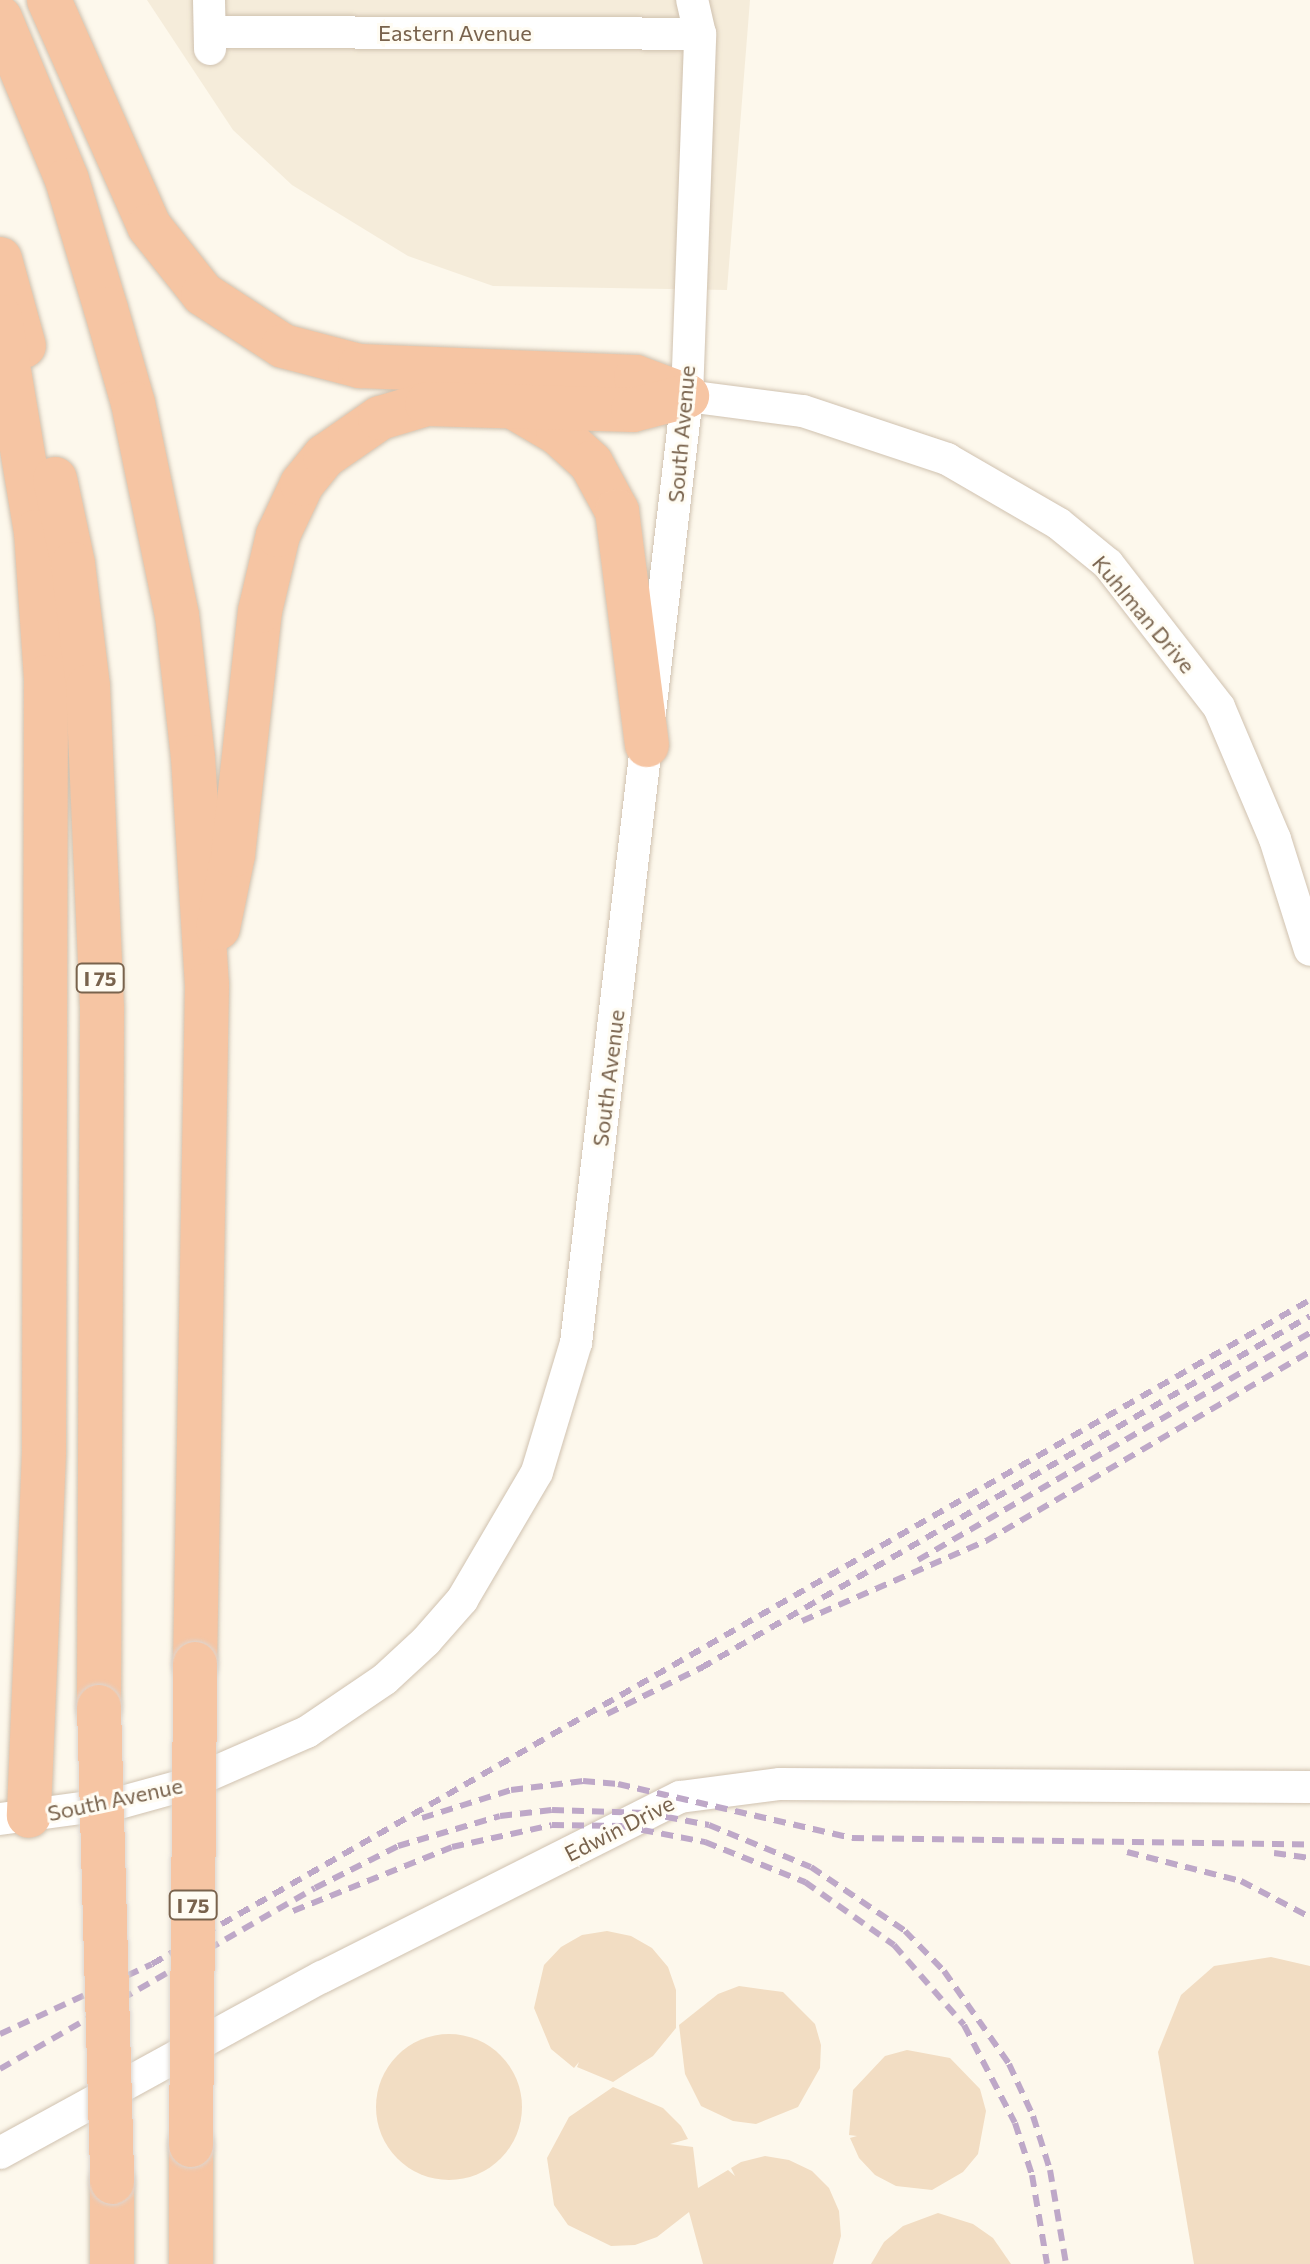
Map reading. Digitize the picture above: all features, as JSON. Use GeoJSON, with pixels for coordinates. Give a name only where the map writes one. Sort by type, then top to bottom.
{"type":"FeatureCollection","features":[{"type":"Feature","properties":{"kind":"highway"},"geometry":{"type":"LineString","coordinates":[[49,0],[149,226],[203,294],[283,346],[360,366],[636,377],[687,396]]}},
{"type":"Feature","properties":{"kind":"highway","name":"I 75"},"geometry":{"type":"LineString","coordinates":[[0,18],[67,180],[133,403],[177,615],[193,757],[207,985],[195,1664],[191,2264]]}},
{"type":"Feature","properties":{"kind":"highway","name":"I 75"},"geometry":{"type":"LineString","coordinates":[[0,259],[54,473],[73,564],[88,687],[102,1009],[99,1707],[112,2264]]}},
{"type":"Feature","properties":{"kind":"highway"},"geometry":{"type":"LineString","coordinates":[[0,317],[36,532],[46,677],[44,1453],[15,1818]]}},
{"type":"Feature","properties":{"kind":"highway"},"geometry":{"type":"LineString","coordinates":[[207,985],[233,855],[260,611],[278,535],[302,484],[348,435],[380,418],[427,404],[633,410],[687,396]]}},
{"type":"Feature","properties":{"kind":"highway"},"geometry":{"type":"LineString","coordinates":[[509,405],[558,433],[591,463],[617,511],[647,745]]}},
{"type":"Feature","properties":{"kind":"street","name":"Eastern Avenue"},"geometry":{"type":"LineString","coordinates":[[209,0],[210,41],[696,13]]}},
{"type":"Feature","properties":{"kind":"street","name":"South Avenue"},"geometry":{"type":"LineString","coordinates":[[15,1818],[119,1803],[188,1784],[307,1732],[385,1679],[426,1641],[462,1600],[537,1472],[576,1343],[687,396],[696,13]]}},
{"type":"Feature","properties":{"kind":"street","name":"Kuhlman Drive"},"geometry":{"type":"LineString","coordinates":[[687,396],[803,411],[947,459],[1059,524],[1108,564],[1219,707],[1264,810],[1310,950]]}},
{"type":"Feature","properties":{"kind":"street","name":"Edwin Drive"},"geometry":{"type":"LineString","coordinates":[[0,2153],[322,1977],[680,1797],[780,1784],[1310,1787]]}},
{"type":"Feature","properties":{"kind":"shaded area"},"geometry":{"type":"Polygon","coordinates":[[[147,0],[750,0],[727,290],[493,286],[408,256],[292,185],[233,130],[147,0]]]}},
{"type":"Feature","properties":{"kind":"building"},"geometry":{"type":"Polygon","coordinates":[[[607,1931],[631,1936],[652,1948],[668,1967],[676,1990],[676,2028],[653,2056],[613,2082],[577,2067],[579,2062],[574,2068],[551,2049],[534,2008],[544,1965],[561,1947],[582,1935],[607,1931]]]}},
{"type":"Feature","properties":{"kind":"building"},"geometry":{"type":"Polygon","coordinates":[[[1271,1957],[1310,1966],[1310,2264],[1194,2264],[1158,2052],[1181,1995],[1214,1966],[1271,1957]]]}},
{"type":"Feature","properties":{"kind":"building"},"geometry":{"type":"Polygon","coordinates":[[[739,1986],[783,1992],[815,2024],[821,2045],[820,2068],[798,2107],[756,2124],[733,2121],[701,2106],[685,2074],[679,2025],[718,1994],[739,1986]]]}},
{"type":"Feature","properties":{"kind":"building"},"geometry":{"type":"Polygon","coordinates":[[[449,2034],[477,2039],[501,2055],[517,2079],[522,2107],[517,2135],[501,2159],[477,2175],[449,2180],[421,2175],[397,2159],[381,2135],[376,2107],[381,2079],[397,2055],[421,2039],[449,2034]]]}},
{"type":"Feature","properties":{"kind":"building"},"geometry":{"type":"Polygon","coordinates":[[[907,2050],[950,2058],[980,2089],[986,2111],[978,2154],[963,2172],[932,2190],[896,2186],[875,2175],[859,2158],[850,2138],[857,2136],[849,2135],[853,2090],[885,2056],[907,2050]]]}},
{"type":"Feature","properties":{"kind":"building"},"geometry":{"type":"Polygon","coordinates":[[[613,2087],[663,2108],[681,2126],[688,2139],[670,2144],[693,2147],[698,2188],[728,2170],[735,2176],[731,2168],[765,2156],[789,2160],[812,2171],[829,2188],[839,2211],[841,2236],[833,2264],[703,2264],[689,2212],[657,2237],[635,2245],[611,2246],[568,2225],[554,2205],[547,2158],[569,2117],[613,2087]]]}},
{"type":"Feature","properties":{"kind":"building"},"geometry":{"type":"Polygon","coordinates":[[[938,2213],[973,2224],[993,2238],[1011,2264],[871,2264],[884,2242],[903,2226],[938,2213]]]}},
{"type":"Feature","properties":{"kind":"railway"},"geometry":{"type":"LineString","coordinates":[[0,2034],[152,1964],[1310,1300]]}},
{"type":"Feature","properties":{"kind":"railway"},"geometry":{"type":"LineString","coordinates":[[607,1714],[701,1668],[1310,1316]]}},
{"type":"Feature","properties":{"kind":"railway"},"geometry":{"type":"LineString","coordinates":[[918,1560],[1310,1333]]}},
{"type":"Feature","properties":{"kind":"railway"},"geometry":{"type":"LineString","coordinates":[[802,1621],[986,1541],[1310,1352]]}},
{"type":"Feature","properties":{"kind":"railway"},"geometry":{"type":"LineString","coordinates":[[422,1818],[511,1790],[583,1781],[618,1784],[852,1838],[1310,1844]]}},
{"type":"Feature","properties":{"kind":"railway"},"geometry":{"type":"LineString","coordinates":[[0,2069],[315,1888],[398,1846],[500,1816],[552,1810],[646,1813],[709,1825],[811,1867],[905,1931],[944,1971],[1009,2064],[1033,2116],[1050,2170],[1066,2264]]}},
{"type":"Feature","properties":{"kind":"railway"},"geometry":{"type":"LineString","coordinates":[[293,1911],[452,1847],[552,1825],[622,1826],[705,1842],[805,1882],[894,1945],[964,2025],[1015,2123],[1032,2175],[1047,2264]]}},
{"type":"Feature","properties":{"kind":"railway"},"geometry":{"type":"LineString","coordinates":[[1127,1852],[1241,1881],[1310,1917]]}},
{"type":"Feature","properties":{"kind":"railway"},"geometry":{"type":"LineString","coordinates":[[1274,1853],[1310,1858]]}}]}
